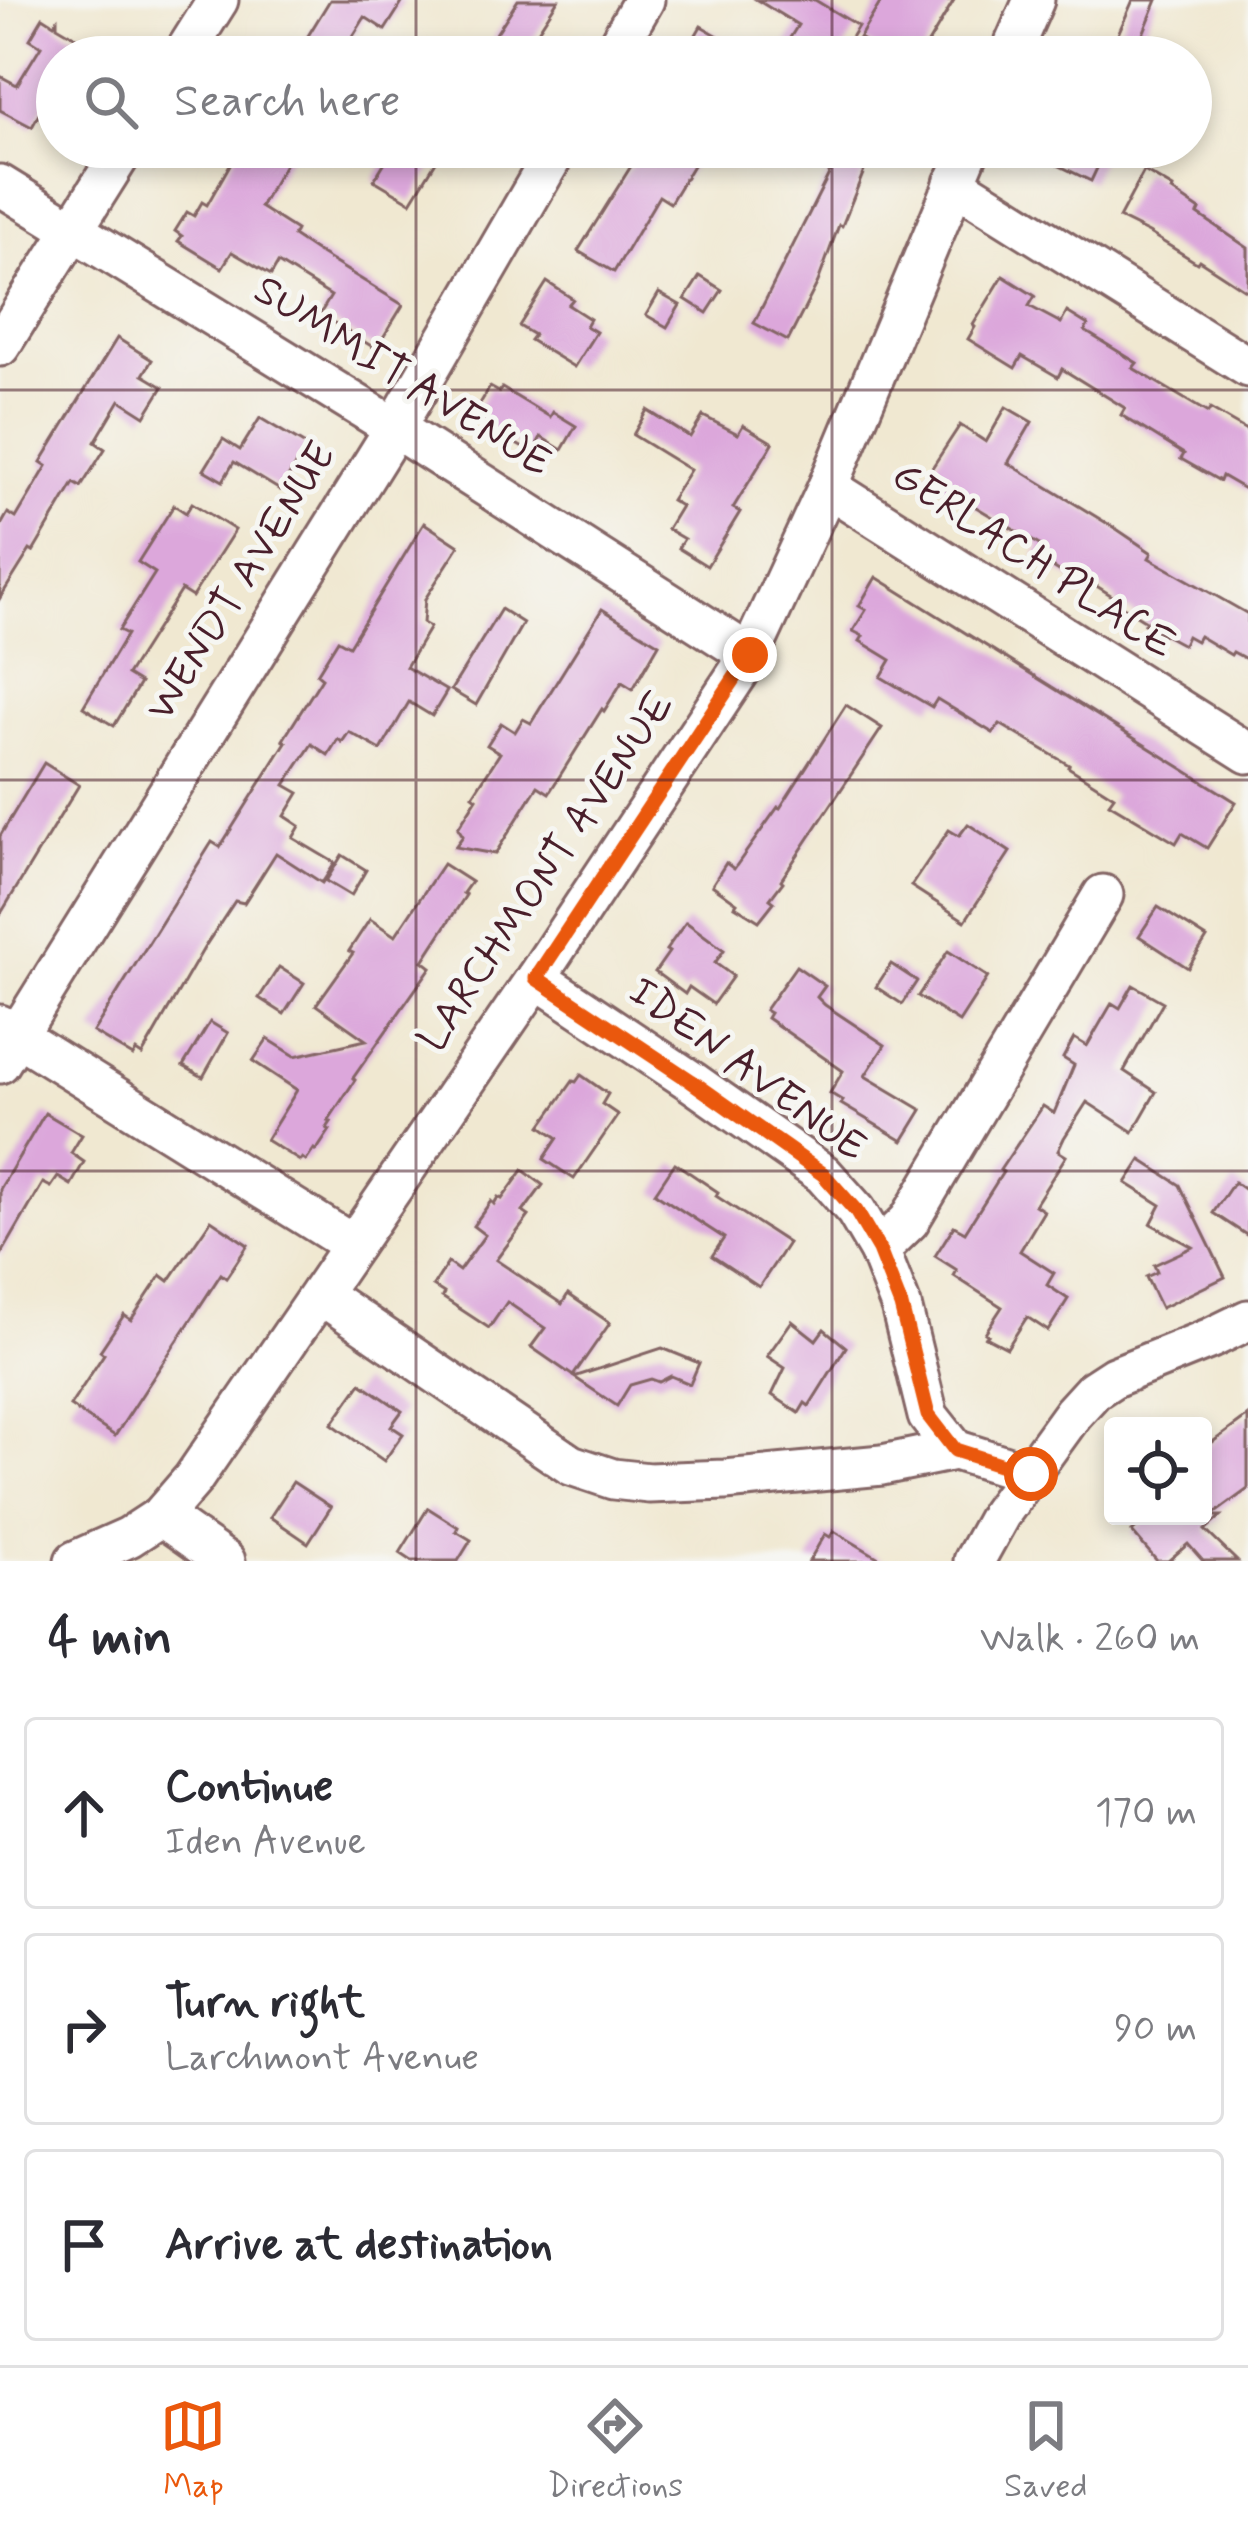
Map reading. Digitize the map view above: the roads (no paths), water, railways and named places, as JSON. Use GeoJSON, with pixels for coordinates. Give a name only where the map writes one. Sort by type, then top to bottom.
{"type":"FeatureCollection","features":[{"type":"Feature","properties":{"kind":"street"},"geometry":{"type":"LineString","coordinates":[[195,36],[218,0]]}},
{"type":"Feature","properties":{"kind":"street"},"geometry":{"type":"LineString","coordinates":[[623,36],[644,0]]}},
{"type":"Feature","properties":{"kind":"street"},"geometry":{"type":"LineString","coordinates":[[1018,36],[1034,0]]}},
{"type":"Feature","properties":{"kind":"street"},"geometry":{"type":"LineString","coordinates":[[0,346],[112,168]]}},
{"type":"Feature","properties":{"kind":"street","name":"WENDT AVENUE"},"geometry":{"type":"LineString","coordinates":[[6,1041],[395,428],[546,168]]}},
{"type":"Feature","properties":{"kind":"street","name":"LARCHMONT AVENUE"},"geometry":{"type":"LineString","coordinates":[[75,1561],[129,1538],[160,1516],[193,1480],[750,655],[828,487],[961,168]]}},
{"type":"Feature","properties":{"kind":"street"},"geometry":{"type":"LineString","coordinates":[[966,168],[1248,367]]}},
{"type":"Feature","properties":{"kind":"street","name":"SUMMIT AVENUE"},"geometry":{"type":"LineString","coordinates":[[0,185],[395,428],[750,655]]}},
{"type":"Feature","properties":{"kind":"street","name":"GERLACH PLACE"},"geometry":{"type":"LineString","coordinates":[[828,487],[1248,753]]}},
{"type":"Feature","properties":{"kind":"street"},"geometry":{"type":"LineString","coordinates":[[879,1250],[909,1221],[1103,895]]}},
{"type":"Feature","properties":{"kind":"street","name":"IDEN AVENUE"},"geometry":{"type":"LineString","coordinates":[[536,978],[823,1174],[856,1211],[879,1250],[901,1306],[928,1415],[955,1450]]}},
{"type":"Feature","properties":{"kind":"street"},"geometry":{"type":"LineString","coordinates":[[6,1041],[353,1245]]}},
{"type":"Feature","properties":{"kind":"street"},"geometry":{"type":"LineString","coordinates":[[320,1294],[571,1466],[613,1480],[725,1480],[882,1466],[955,1450],[1031,1474]]}},
{"type":"Feature","properties":{"kind":"street"},"geometry":{"type":"LineString","coordinates":[[974,1561],[1000,1514],[1094,1390],[1248,1320]]}},
{"type":"Feature","properties":{"kind":"street"},"geometry":{"type":"LineString","coordinates":[[160,1516],[225,1561]]}}]}
